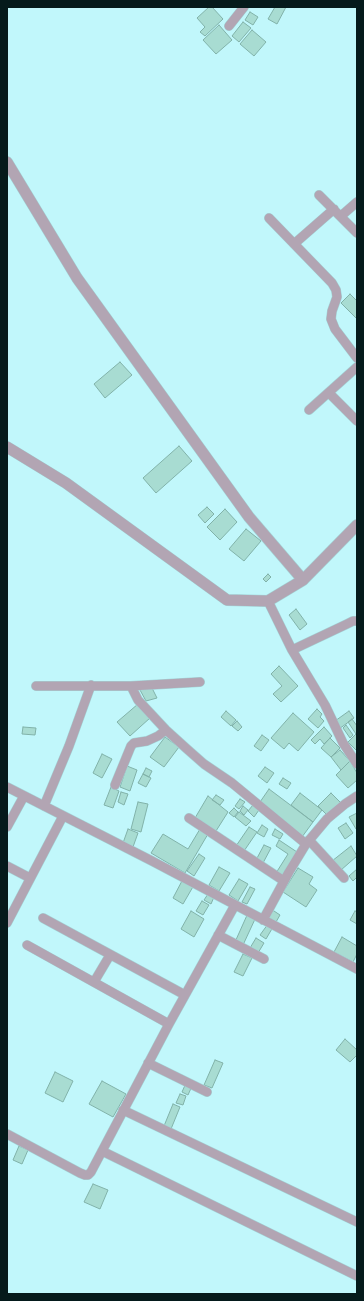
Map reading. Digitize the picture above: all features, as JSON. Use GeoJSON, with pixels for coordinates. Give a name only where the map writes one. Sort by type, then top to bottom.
{"type":"FeatureCollection","features":[{"type":"Feature","properties":{"kind":"street"},"geometry":{"type":"LineString","coordinates":[[228,26],[244,7]]}},
{"type":"Feature","properties":{"kind":"street"},"geometry":{"type":"LineString","coordinates":[[7,162],[76,278],[249,517],[303,580]]}},
{"type":"Feature","properties":{"kind":"street"},"geometry":{"type":"LineString","coordinates":[[319,195],[357,233]]}},
{"type":"Feature","properties":{"kind":"street"},"geometry":{"type":"LineString","coordinates":[[341,216],[357,202]]}},
{"type":"Feature","properties":{"kind":"street"},"geometry":{"type":"LineString","coordinates":[[294,244],[334,209]]}},
{"type":"Feature","properties":{"kind":"street"},"geometry":{"type":"LineString","coordinates":[[269,218],[332,283],[336,290],[337,297],[331,319],[335,329],[357,358]]}},
{"type":"Feature","properties":{"kind":"street"},"geometry":{"type":"LineString","coordinates":[[309,410],[357,367]]}},
{"type":"Feature","properties":{"kind":"street"},"geometry":{"type":"LineString","coordinates":[[329,392],[357,421]]}},
{"type":"Feature","properties":{"kind":"street"},"geometry":{"type":"LineString","coordinates":[[7,447],[66,483],[227,600],[268,601],[303,580],[357,525]]}},
{"type":"Feature","properties":{"kind":"street"},"geometry":{"type":"LineString","coordinates":[[268,601],[292,650],[325,705],[343,743],[357,764]]}},
{"type":"Feature","properties":{"kind":"street"},"geometry":{"type":"LineString","coordinates":[[292,650],[353,621],[357,621]]}},
{"type":"Feature","properties":{"kind":"street"},"geometry":{"type":"LineString","coordinates":[[36,686],[131,686],[200,682]]}},
{"type":"Feature","properties":{"kind":"street"},"geometry":{"type":"LineString","coordinates":[[44,806],[69,746],[91,685]]}},
{"type":"Feature","properties":{"kind":"street"},"geometry":{"type":"LineString","coordinates":[[131,686],[138,700],[166,730],[204,764],[232,783],[308,842],[344,878]]}},
{"type":"Feature","properties":{"kind":"street"},"geometry":{"type":"LineString","coordinates":[[115,785],[131,746],[134,743],[147,741],[158,736],[166,730]]}},
{"type":"Feature","properties":{"kind":"street"},"geometry":{"type":"LineString","coordinates":[[7,787],[152,861],[357,969]]}},
{"type":"Feature","properties":{"kind":"street"},"geometry":{"type":"LineString","coordinates":[[7,827],[24,796]]}},
{"type":"Feature","properties":{"kind":"street"},"geometry":{"type":"LineString","coordinates":[[263,920],[284,881],[308,842],[327,819],[357,796]]}},
{"type":"Feature","properties":{"kind":"street"},"geometry":{"type":"LineString","coordinates":[[7,922],[63,816]]}},
{"type":"Feature","properties":{"kind":"street"},"geometry":{"type":"LineString","coordinates":[[189,818],[284,881]]}},
{"type":"Feature","properties":{"kind":"street"},"geometry":{"type":"LineString","coordinates":[[7,866],[30,878]]}},
{"type":"Feature","properties":{"kind":"street"},"geometry":{"type":"LineString","coordinates":[[7,1134],[85,1175],[91,1172],[169,1024],[235,905]]}},
{"type":"Feature","properties":{"kind":"street"},"geometry":{"type":"LineString","coordinates":[[43,918],[185,995]]}},
{"type":"Feature","properties":{"kind":"street"},"geometry":{"type":"LineString","coordinates":[[218,935],[264,959]]}},
{"type":"Feature","properties":{"kind":"street"},"geometry":{"type":"LineString","coordinates":[[27,946],[169,1024]]}},
{"type":"Feature","properties":{"kind":"street"},"geometry":{"type":"LineString","coordinates":[[94,982],[110,955]]}},
{"type":"Feature","properties":{"kind":"street"},"geometry":{"type":"LineString","coordinates":[[148,1063],[207,1092]]}},
{"type":"Feature","properties":{"kind":"street"},"geometry":{"type":"LineString","coordinates":[[123,1110],[357,1222]]}},
{"type":"Feature","properties":{"kind":"street"},"geometry":{"type":"LineString","coordinates":[[102,1152],[357,1276]]}},
{"type":"Feature","properties":{"kind":"building"},"geometry":{"type":"Polygon","coordinates":[[[209,7],[212,7],[223,19],[205,36],[200,32],[205,27],[197,18],[209,7]]]}},
{"type":"Feature","properties":{"kind":"building"},"geometry":{"type":"Polygon","coordinates":[[[275,7],[286,7],[277,24],[268,19],[275,7]]]}},
{"type":"Feature","properties":{"kind":"building"},"geometry":{"type":"Polygon","coordinates":[[[250,12],[258,17],[253,25],[245,20],[250,12]]]}},
{"type":"Feature","properties":{"kind":"building"},"geometry":{"type":"Polygon","coordinates":[[[243,22],[251,28],[239,42],[232,36],[243,22]]]}},
{"type":"Feature","properties":{"kind":"building"},"geometry":{"type":"Polygon","coordinates":[[[219,25],[232,40],[216,54],[203,40],[219,25]]]}},
{"type":"Feature","properties":{"kind":"building"},"geometry":{"type":"Polygon","coordinates":[[[252,30],[266,42],[254,56],[240,44],[252,30]]]}},
{"type":"Feature","properties":{"kind":"building"},"geometry":{"type":"Polygon","coordinates":[[[350,294],[357,301],[357,319],[341,303],[350,294]]]}},
{"type":"Feature","properties":{"kind":"building"},"geometry":{"type":"Polygon","coordinates":[[[120,362],[132,375],[105,398],[94,384],[120,362]]]}},
{"type":"Feature","properties":{"kind":"building"},"geometry":{"type":"Polygon","coordinates":[[[179,446],[192,461],[156,493],[143,478],[179,446]]]}},
{"type":"Feature","properties":{"kind":"building"},"geometry":{"type":"Polygon","coordinates":[[[207,507],[214,514],[205,523],[198,515],[207,507]]]}},
{"type":"Feature","properties":{"kind":"building"},"geometry":{"type":"Polygon","coordinates":[[[225,509],[237,522],[220,540],[207,527],[225,509]]]}},
{"type":"Feature","properties":{"kind":"building"},"geometry":{"type":"Polygon","coordinates":[[[246,529],[261,541],[244,561],[229,549],[246,529]]]}},
{"type":"Feature","properties":{"kind":"building"},"geometry":{"type":"Polygon","coordinates":[[[268,574],[271,577],[266,582],[263,579],[268,574]]]}},
{"type":"Feature","properties":{"kind":"building"},"geometry":{"type":"Polygon","coordinates":[[[296,609],[307,624],[300,630],[289,615],[296,609]]]}},
{"type":"Feature","properties":{"kind":"building"},"geometry":{"type":"Polygon","coordinates":[[[279,666],[298,686],[281,702],[273,694],[282,686],[271,674],[279,666]]]}},
{"type":"Feature","properties":{"kind":"building"},"geometry":{"type":"Polygon","coordinates":[[[151,686],[157,698],[146,701],[140,690],[151,686]]]}},
{"type":"Feature","properties":{"kind":"building"},"geometry":{"type":"Polygon","coordinates":[[[138,704],[150,718],[130,736],[117,722],[138,704]]]}},
{"type":"Feature","properties":{"kind":"building"},"geometry":{"type":"Polygon","coordinates":[[[317,709],[322,714],[320,717],[324,721],[318,728],[308,719],[317,709]]]}},
{"type":"Feature","properties":{"kind":"building"},"geometry":{"type":"Polygon","coordinates":[[[226,711],[236,720],[231,726],[221,717],[226,711]]]}},
{"type":"Feature","properties":{"kind":"building"},"geometry":{"type":"Polygon","coordinates":[[[349,711],[354,718],[339,729],[335,721],[349,711]]]}},
{"type":"Feature","properties":{"kind":"building"},"geometry":{"type":"Polygon","coordinates":[[[293,713],[314,732],[298,751],[289,743],[284,749],[271,738],[293,713]]]}},
{"type":"Feature","properties":{"kind":"building"},"geometry":{"type":"Polygon","coordinates":[[[352,719],[357,726],[356,734],[348,722],[352,719]]]}},
{"type":"Feature","properties":{"kind":"building"},"geometry":{"type":"Polygon","coordinates":[[[237,721],[242,727],[238,731],[232,726],[237,721]]]}},
{"type":"Feature","properties":{"kind":"building"},"geometry":{"type":"Polygon","coordinates":[[[346,725],[353,735],[350,738],[343,728],[346,725]]]}},
{"type":"Feature","properties":{"kind":"building"},"geometry":{"type":"Polygon","coordinates":[[[23,727],[36,728],[35,735],[22,734],[23,727]]]}},
{"type":"Feature","properties":{"kind":"building"},"geometry":{"type":"Polygon","coordinates":[[[324,727],[332,736],[324,744],[320,739],[315,744],[311,740],[324,727]]]}},
{"type":"Feature","properties":{"kind":"building"},"geometry":{"type":"Polygon","coordinates":[[[356,734],[357,749],[356,750],[348,742],[356,734]]]}},
{"type":"Feature","properties":{"kind":"building"},"geometry":{"type":"Polygon","coordinates":[[[262,735],[269,740],[261,751],[254,746],[262,735]]]}},
{"type":"Feature","properties":{"kind":"building"},"geometry":{"type":"Polygon","coordinates":[[[165,737],[179,747],[164,767],[150,757],[165,737]]]}},
{"type":"Feature","properties":{"kind":"building"},"geometry":{"type":"Polygon","coordinates":[[[330,738],[340,748],[331,757],[321,748],[330,738]]]}},
{"type":"Feature","properties":{"kind":"building"},"geometry":{"type":"Polygon","coordinates":[[[340,750],[350,761],[341,770],[331,757],[340,750]]]}},
{"type":"Feature","properties":{"kind":"building"},"geometry":{"type":"Polygon","coordinates":[[[102,754],[112,759],[102,778],[93,773],[102,754]]]}},
{"type":"Feature","properties":{"kind":"building"},"geometry":{"type":"Polygon","coordinates":[[[350,761],[357,773],[357,780],[348,788],[336,775],[350,761]]]}},
{"type":"Feature","properties":{"kind":"building"},"geometry":{"type":"Polygon","coordinates":[[[127,766],[137,770],[130,791],[120,787],[127,766]]]}},
{"type":"Feature","properties":{"kind":"building"},"geometry":{"type":"Polygon","coordinates":[[[265,767],[274,773],[267,783],[258,776],[265,767]]]}},
{"type":"Feature","properties":{"kind":"building"},"geometry":{"type":"Polygon","coordinates":[[[146,768],[152,771],[149,777],[143,774],[146,768]]]}},
{"type":"Feature","properties":{"kind":"building"},"geometry":{"type":"Polygon","coordinates":[[[143,774],[151,778],[146,787],[138,783],[143,774]]]}},
{"type":"Feature","properties":{"kind":"building"},"geometry":{"type":"Polygon","coordinates":[[[283,778],[291,783],[287,789],[279,784],[283,778]]]}},
{"type":"Feature","properties":{"kind":"building"},"geometry":{"type":"Polygon","coordinates":[[[111,787],[119,791],[113,808],[104,805],[111,787]]]}},
{"type":"Feature","properties":{"kind":"building"},"geometry":{"type":"Polygon","coordinates":[[[269,789],[313,822],[302,837],[260,802],[269,789]]]}},
{"type":"Feature","properties":{"kind":"building"},"geometry":{"type":"Polygon","coordinates":[[[121,792],[128,794],[124,805],[118,802],[121,792]]]}},
{"type":"Feature","properties":{"kind":"building"},"geometry":{"type":"Polygon","coordinates":[[[300,793],[322,810],[313,822],[291,805],[300,793]]]}},
{"type":"Feature","properties":{"kind":"building"},"geometry":{"type":"Polygon","coordinates":[[[331,793],[342,804],[327,815],[318,806],[331,793]]]}},
{"type":"Feature","properties":{"kind":"building"},"geometry":{"type":"Polygon","coordinates":[[[216,795],[224,800],[220,805],[212,800],[216,795]]]}},
{"type":"Feature","properties":{"kind":"building"},"geometry":{"type":"Polygon","coordinates":[[[208,796],[228,812],[216,831],[195,818],[208,796]]]}},
{"type":"Feature","properties":{"kind":"building"},"geometry":{"type":"Polygon","coordinates":[[[240,799],[245,802],[239,809],[235,806],[240,799]]]}},
{"type":"Feature","properties":{"kind":"building"},"geometry":{"type":"Polygon","coordinates":[[[138,802],[148,804],[141,832],[131,829],[138,802]]]}},
{"type":"Feature","properties":{"kind":"building"},"geometry":{"type":"Polygon","coordinates":[[[253,805],[259,810],[254,817],[248,811],[253,805]]]}},
{"type":"Feature","properties":{"kind":"building"},"geometry":{"type":"Polygon","coordinates":[[[243,806],[248,810],[244,815],[240,811],[243,806]]]}},
{"type":"Feature","properties":{"kind":"building"},"geometry":{"type":"Polygon","coordinates":[[[234,808],[238,812],[234,817],[229,813],[234,808]]]}},
{"type":"Feature","properties":{"kind":"building"},"geometry":{"type":"Polygon","coordinates":[[[239,812],[251,821],[246,826],[235,817],[239,812]]]}},
{"type":"Feature","properties":{"kind":"building"},"geometry":{"type":"Polygon","coordinates":[[[357,813],[357,829],[356,829],[349,817],[357,813]]]}},
{"type":"Feature","properties":{"kind":"building"},"geometry":{"type":"Polygon","coordinates":[[[346,823],[353,833],[345,839],[338,828],[346,823]]]}},
{"type":"Feature","properties":{"kind":"building"},"geometry":{"type":"Polygon","coordinates":[[[262,825],[268,829],[264,837],[257,833],[262,825]]]}},
{"type":"Feature","properties":{"kind":"building"},"geometry":{"type":"Polygon","coordinates":[[[249,827],[257,832],[244,851],[236,846],[249,827]]]}},
{"type":"Feature","properties":{"kind":"building"},"geometry":{"type":"Polygon","coordinates":[[[128,829],[138,833],[133,847],[123,843],[128,829]]]}},
{"type":"Feature","properties":{"kind":"building"},"geometry":{"type":"Polygon","coordinates":[[[200,829],[208,834],[185,873],[151,853],[163,834],[188,849],[200,829]]]}},
{"type":"Feature","properties":{"kind":"building"},"geometry":{"type":"Polygon","coordinates":[[[275,829],[283,834],[280,839],[272,835],[275,829]]]}},
{"type":"Feature","properties":{"kind":"building"},"geometry":{"type":"Polygon","coordinates":[[[279,840],[297,852],[282,876],[276,873],[288,854],[276,846],[279,840]]]}},
{"type":"Feature","properties":{"kind":"building"},"geometry":{"type":"Polygon","coordinates":[[[264,845],[271,848],[263,863],[256,860],[264,845]]]}},
{"type":"Feature","properties":{"kind":"building"},"geometry":{"type":"Polygon","coordinates":[[[351,846],[357,856],[341,870],[332,861],[351,846]]]}},
{"type":"Feature","properties":{"kind":"building"},"geometry":{"type":"Polygon","coordinates":[[[199,854],[205,858],[194,876],[187,871],[199,854]]]}},
{"type":"Feature","properties":{"kind":"building"},"geometry":{"type":"Polygon","coordinates":[[[219,867],[230,873],[219,891],[209,885],[219,867]]]}},
{"type":"Feature","properties":{"kind":"building"},"geometry":{"type":"Polygon","coordinates":[[[298,868],[313,877],[309,884],[317,890],[306,907],[283,892],[298,868]]]}},
{"type":"Feature","properties":{"kind":"building"},"geometry":{"type":"Polygon","coordinates":[[[357,869],[357,877],[353,881],[349,876],[357,869]]]}},
{"type":"Feature","properties":{"kind":"building"},"geometry":{"type":"Polygon","coordinates":[[[183,879],[194,885],[183,904],[173,898],[183,879]]]}},
{"type":"Feature","properties":{"kind":"building"},"geometry":{"type":"Polygon","coordinates":[[[239,879],[248,884],[238,901],[229,895],[239,879]]]}},
{"type":"Feature","properties":{"kind":"building"},"geometry":{"type":"Polygon","coordinates":[[[250,887],[255,889],[247,904],[242,902],[250,887]]]}},
{"type":"Feature","properties":{"kind":"building"},"geometry":{"type":"Polygon","coordinates":[[[208,894],[214,897],[211,904],[204,900],[208,894]]]}},
{"type":"Feature","properties":{"kind":"building"},"geometry":{"type":"Polygon","coordinates":[[[202,901],[209,905],[203,915],[196,911],[202,901]]]}},
{"type":"Feature","properties":{"kind":"building"},"geometry":{"type":"Polygon","coordinates":[[[271,909],[280,915],[276,922],[266,916],[271,909]]]}},
{"type":"Feature","properties":{"kind":"building"},"geometry":{"type":"Polygon","coordinates":[[[191,911],[204,919],[194,937],[181,929],[191,911]]]}},
{"type":"Feature","properties":{"kind":"building"},"geometry":{"type":"Polygon","coordinates":[[[355,911],[357,912],[357,924],[350,920],[355,911]]]}},
{"type":"Feature","properties":{"kind":"building"},"geometry":{"type":"Polygon","coordinates":[[[248,913],[256,917],[243,945],[235,942],[248,913]]]}},
{"type":"Feature","properties":{"kind":"building"},"geometry":{"type":"Polygon","coordinates":[[[268,924],[273,927],[266,939],[260,935],[268,924]]]}},
{"type":"Feature","properties":{"kind":"building"},"geometry":{"type":"Polygon","coordinates":[[[342,937],[357,946],[357,954],[353,962],[334,952],[342,937]]]}},
{"type":"Feature","properties":{"kind":"building"},"geometry":{"type":"Polygon","coordinates":[[[256,938],[264,943],[258,953],[250,948],[256,938]]]}},
{"type":"Feature","properties":{"kind":"building"},"geometry":{"type":"Polygon","coordinates":[[[243,954],[252,958],[243,976],[234,972],[243,954]]]}},
{"type":"Feature","properties":{"kind":"building"},"geometry":{"type":"Polygon","coordinates":[[[345,1039],[357,1050],[357,1055],[350,1062],[336,1050],[345,1039]]]}},
{"type":"Feature","properties":{"kind":"building"},"geometry":{"type":"Polygon","coordinates":[[[215,1060],[223,1063],[212,1088],[204,1085],[215,1060]]]}},
{"type":"Feature","properties":{"kind":"building"},"geometry":{"type":"Polygon","coordinates":[[[55,1072],[73,1081],[63,1102],[45,1093],[55,1072]]]}},
{"type":"Feature","properties":{"kind":"building"},"geometry":{"type":"Polygon","coordinates":[[[102,1081],[126,1094],[113,1117],[89,1104],[102,1081]]]}},
{"type":"Feature","properties":{"kind":"building"},"geometry":{"type":"Polygon","coordinates":[[[186,1083],[192,1086],[188,1095],[182,1092],[186,1083]]]}},
{"type":"Feature","properties":{"kind":"building"},"geometry":{"type":"Polygon","coordinates":[[[180,1094],[186,1096],[183,1105],[176,1103],[180,1094]]]}},
{"type":"Feature","properties":{"kind":"building"},"geometry":{"type":"Polygon","coordinates":[[[173,1104],[180,1107],[171,1129],[164,1126],[173,1104]]]}},
{"type":"Feature","properties":{"kind":"building"},"geometry":{"type":"Polygon","coordinates":[[[19,1146],[28,1150],[22,1164],[13,1160],[19,1146]]]}},
{"type":"Feature","properties":{"kind":"building"},"geometry":{"type":"Polygon","coordinates":[[[93,1184],[108,1190],[100,1209],[84,1202],[93,1184]]]}}]}
